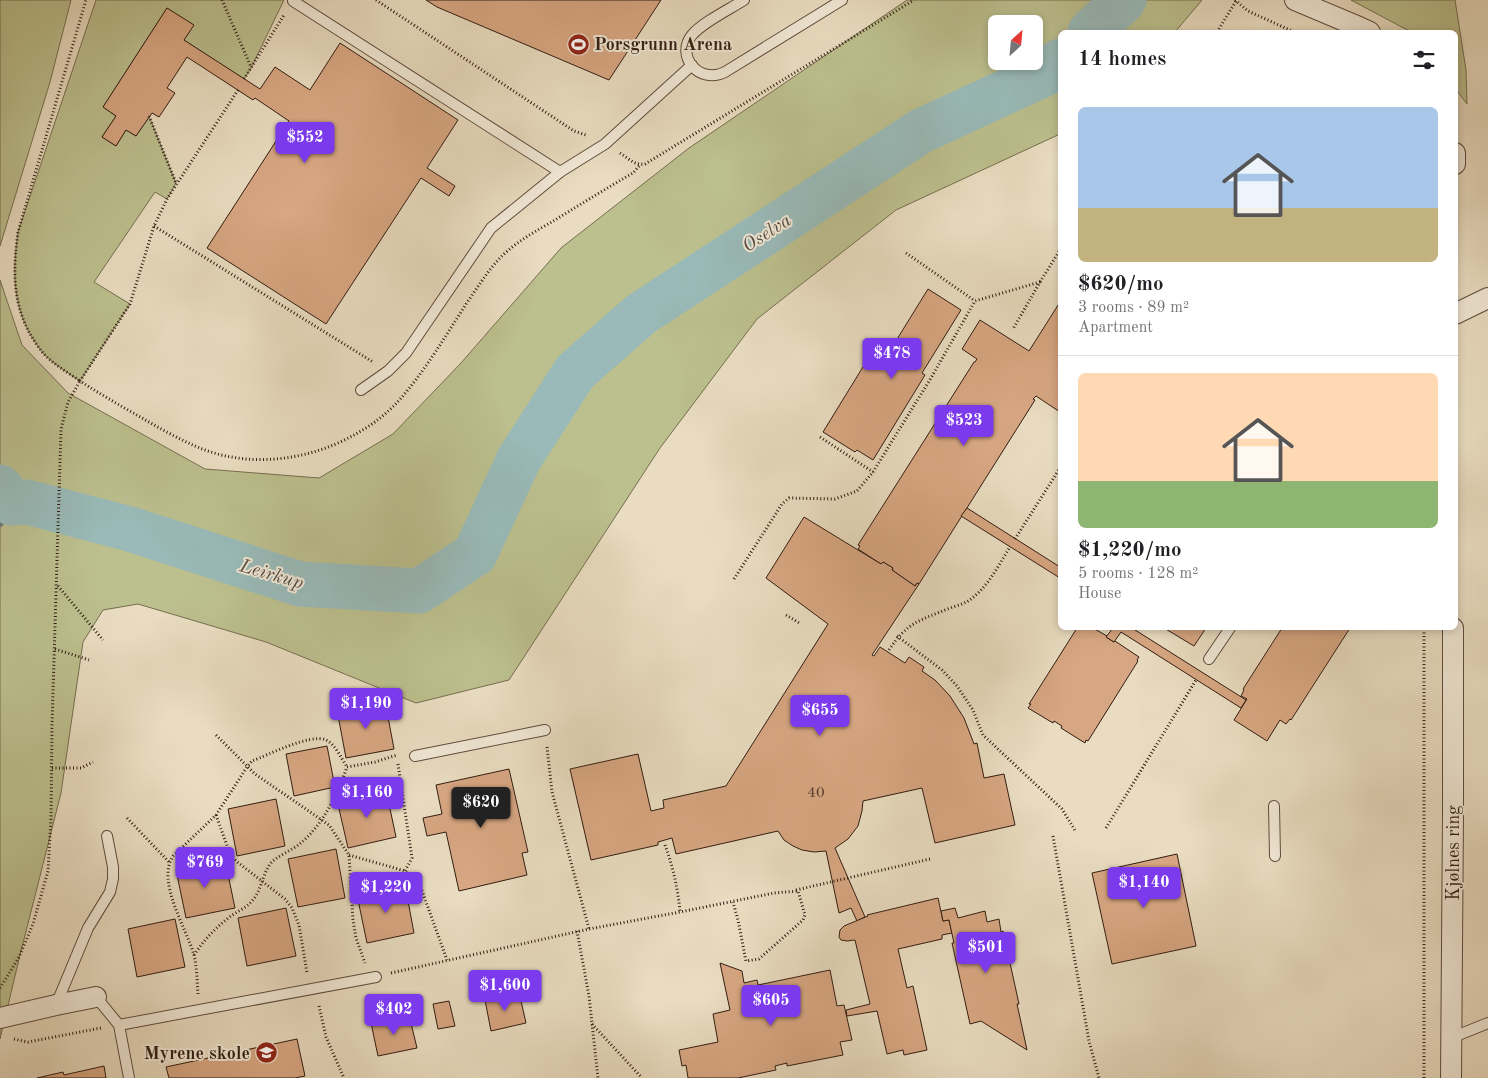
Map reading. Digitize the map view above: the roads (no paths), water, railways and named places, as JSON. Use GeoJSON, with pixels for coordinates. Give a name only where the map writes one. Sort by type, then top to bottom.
{"type":"FeatureCollection","features":[{"type":"Feature","properties":{"kind":"street"},"geometry":{"type":"LineString","coordinates":[[1295,0],[1366,30]]}},
{"type":"Feature","properties":{"kind":"street"},"geometry":{"type":"LineString","coordinates":[[1458,313],[1488,298]]}},
{"type":"Feature","properties":{"kind":"street","name":"Kjølnes ring"},"geometry":{"type":"LineString","coordinates":[[1451,1078],[1454,814],[1453,630]]}},
{"type":"Feature","properties":{"kind":"street"},"geometry":{"type":"LineString","coordinates":[[0,1018],[96,997]]}},
{"type":"Feature","properties":{"kind":"lane"},"geometry":{"type":"LineString","coordinates":[[744,0],[705,24],[692,35],[687,48],[688,58],[697,70],[712,77],[719,75],[842,0]]}},
{"type":"Feature","properties":{"kind":"lane"},"geometry":{"type":"LineString","coordinates":[[293,1],[560,172]]}},
{"type":"Feature","properties":{"kind":"lane"},"geometry":{"type":"LineString","coordinates":[[362,390],[388,371],[406,353],[491,228],[560,172],[605,144],[692,65]]}},
{"type":"Feature","properties":{"kind":"lane"},"geometry":{"type":"LineString","coordinates":[[1209,659],[1229,630]]}},
{"type":"Feature","properties":{"kind":"lane"},"geometry":{"type":"LineString","coordinates":[[415,756],[545,730]]}},
{"type":"Feature","properties":{"kind":"lane"},"geometry":{"type":"LineString","coordinates":[[1274,806],[1275,856]]}},
{"type":"Feature","properties":{"kind":"lane"},"geometry":{"type":"LineString","coordinates":[[56,1005],[88,928],[110,892],[114,879],[107,836]]}},
{"type":"Feature","properties":{"kind":"lane"},"geometry":{"type":"LineString","coordinates":[[119,1025],[373,977]]}},
{"type":"Feature","properties":{"kind":"lane"},"geometry":{"type":"LineString","coordinates":[[96,997],[119,1025],[129,1078]]}},
{"type":"Feature","properties":{"kind":"lane"},"geometry":{"type":"LineString","coordinates":[[1451,1038],[1488,1023]]}},
{"type":"Feature","properties":{"kind":"waterway","name":"Oselva"},"geometry":{"type":"LineString","coordinates":[[1092,30],[1124,0]]}},
{"type":"Feature","properties":{"kind":"waterway","name":"Oselva"},"geometry":{"type":"LineString","coordinates":[[0,487],[12,503],[27,502],[130,529],[300,584],[419,591],[475,554],[519,459],[575,372],[641,314],[921,131],[1049,72],[1058,63]]}},
{"type":"Feature","properties":{"kind":"waterway"},"geometry":{"type":"LineString","coordinates":[[0,523],[12,503]]}},
{"type":"Feature","properties":{"kind":"place","name":"Porsgrunn Arena"},"geometry":{"type":"Point","coordinates":[578,44]}},
{"type":"Feature","properties":{"kind":"place","name":"Myrene skole"},"geometry":{"type":"Point","coordinates":[266,1053]}},
{"type":"Feature","properties":{"kind":"water label","name":"Leirkup"},"geometry":{"type":"Point","coordinates":[272,573]}}]}
